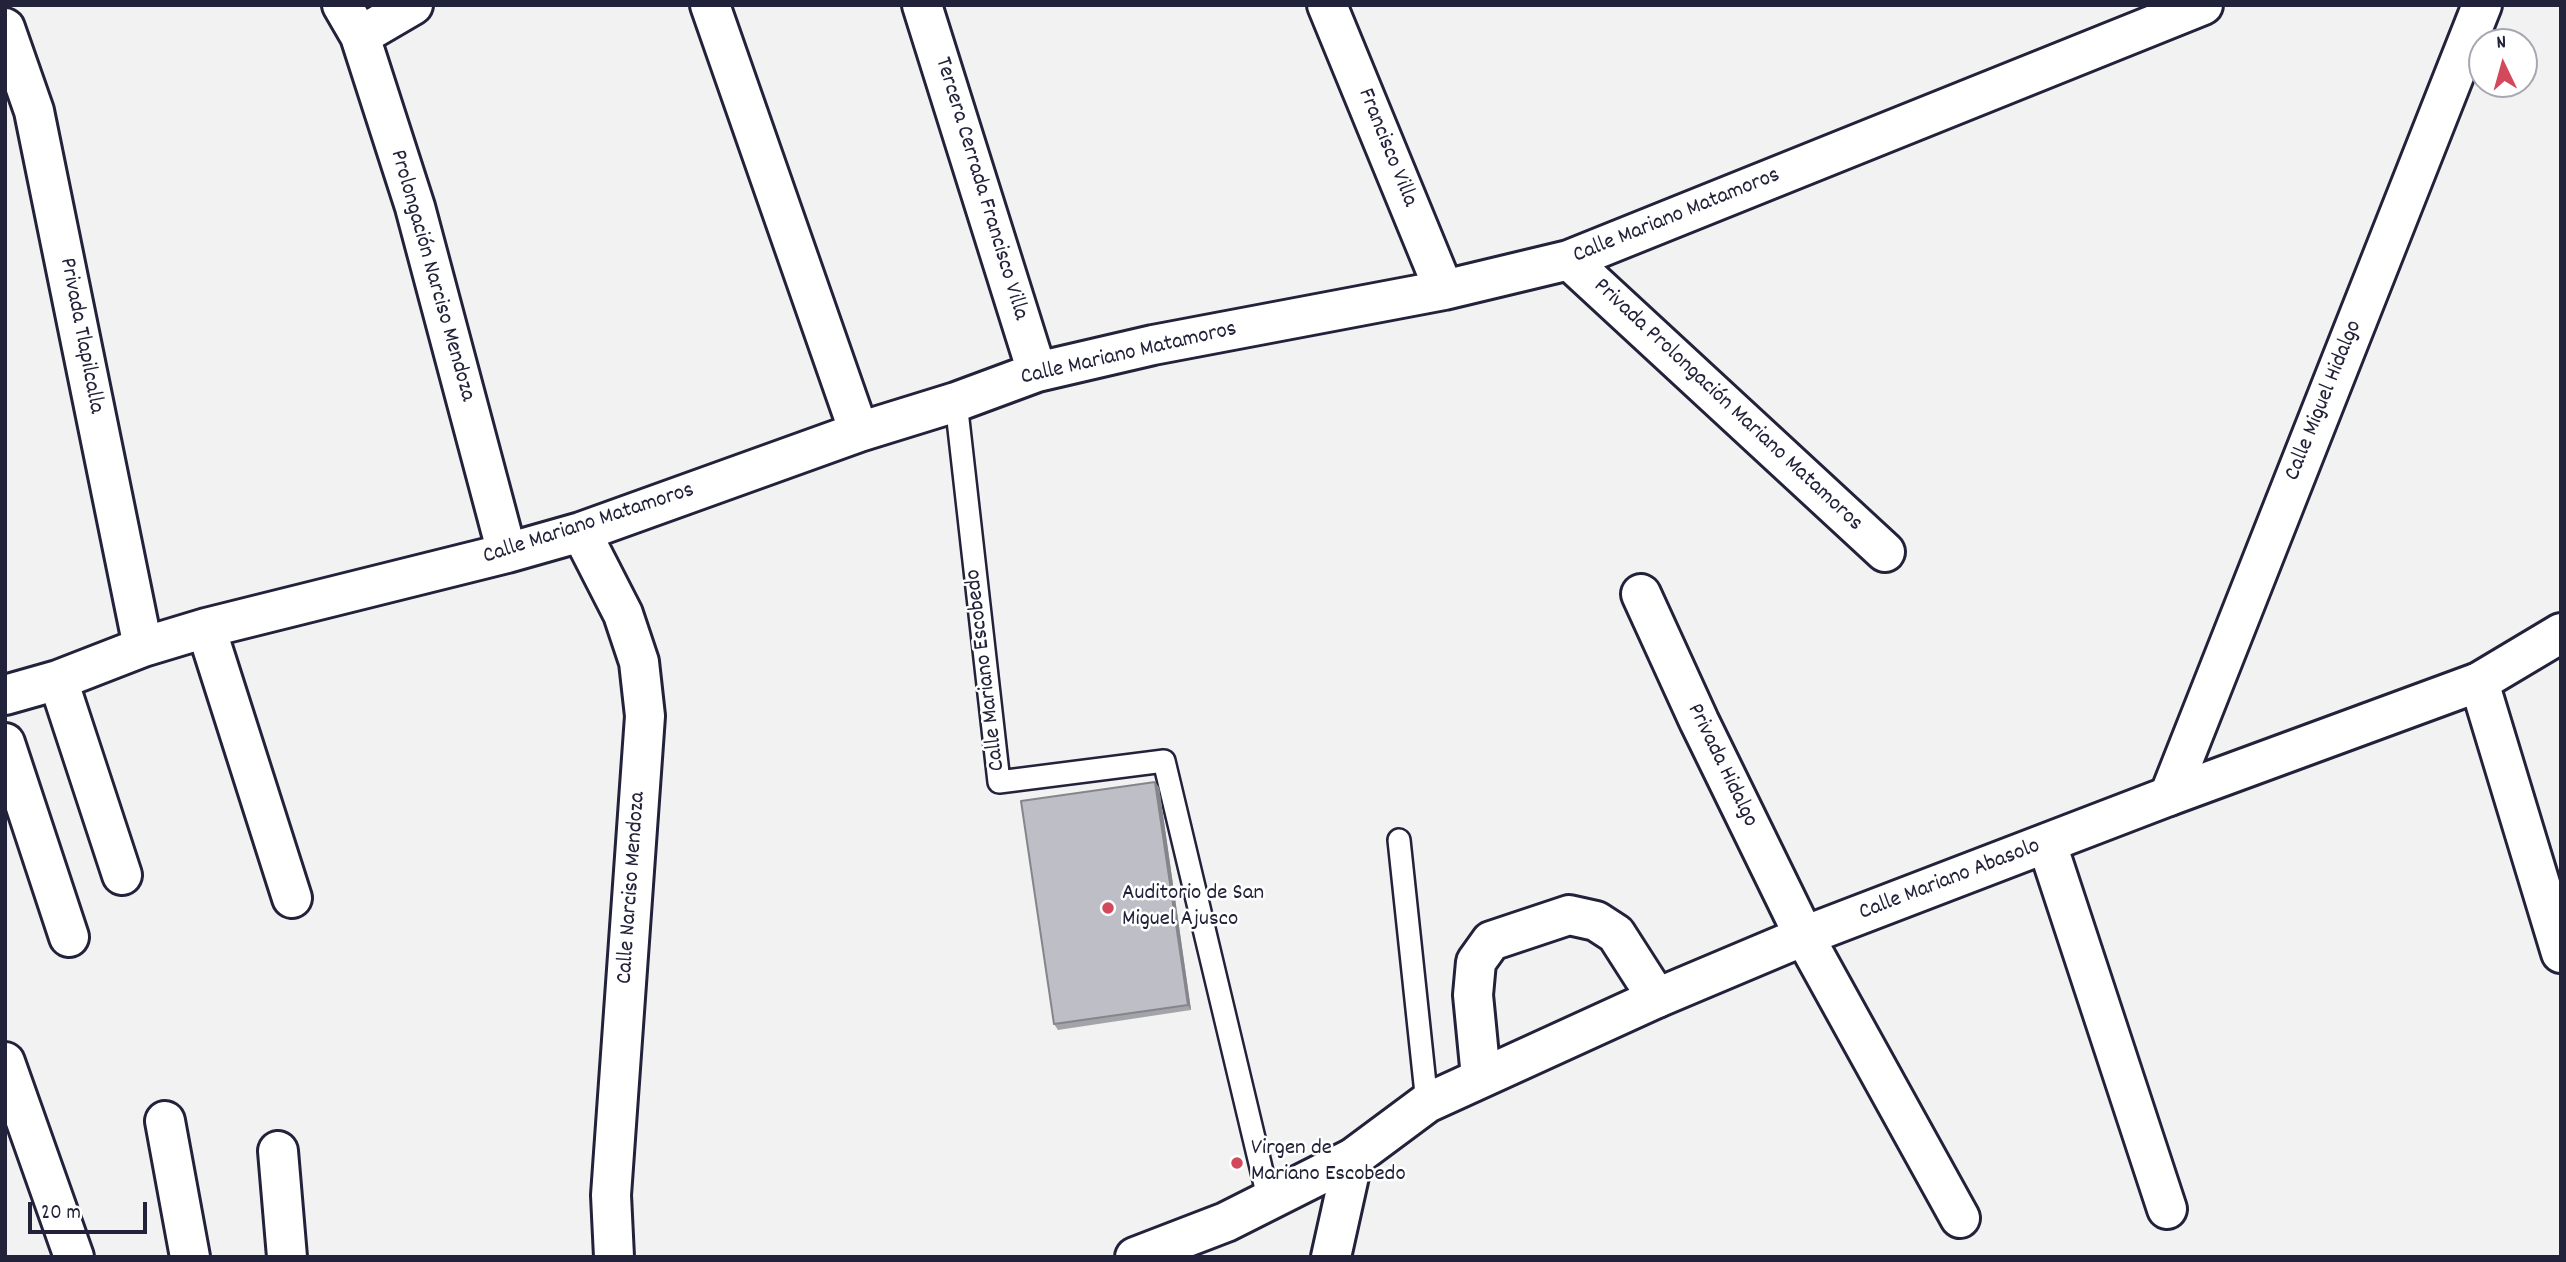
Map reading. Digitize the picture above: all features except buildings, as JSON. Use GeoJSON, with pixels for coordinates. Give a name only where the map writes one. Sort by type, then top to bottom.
{"type":"FeatureCollection","features":[{"type":"Feature","properties":{"kind":"street"},"geometry":{"type":"LineString","coordinates":[[351,21],[414,5]]}},
{"type":"Feature","properties":{"kind":"street"},"geometry":{"type":"LineString","coordinates":[[710,5],[859,432]]}},
{"type":"Feature","properties":{"kind":"street","name":"Tercera Cerrada Francisco Villa"},"geometry":{"type":"LineString","coordinates":[[922,5],[1037,372]]}},
{"type":"Feature","properties":{"kind":"street","name":"Francisco Villa"},"geometry":{"type":"LineString","coordinates":[[1327,5],[1444,290]]}},
{"type":"Feature","properties":{"kind":"street","name":"Calle Mariano Matamoros"},"geometry":{"type":"LineString","coordinates":[[5,695],[58,680],[143,646],[206,628],[581,532],[859,432],[956,402],[1037,372],[1153,345],[1444,290],[1569,260],[2203,5]]}},
{"type":"Feature","properties":{"kind":"street","name":"Calle Miguel Hidalgo"},"geometry":{"type":"LineString","coordinates":[[2169,796],[2482,5]]}},
{"type":"Feature","properties":{"kind":"street","name":"Prolongación Narciso Mendoza"},"geometry":{"type":"LineString","coordinates":[[351,21],[415,207],[507,553]]}},
{"type":"Feature","properties":{"kind":"street","name":"Privada Tlapilcalla"},"geometry":{"type":"LineString","coordinates":[[5,28],[34,111],[143,646]]}},
{"type":"Feature","properties":{"kind":"street","name":"Privada Prolongación Mariano Matamoros"},"geometry":{"type":"LineString","coordinates":[[1569,260],[1885,552]]}},
{"type":"Feature","properties":{"kind":"street","name":"Calle Narciso Mendoza"},"geometry":{"type":"LineString","coordinates":[[581,532],[623,614],[639,662],[645,716],[611,1195],[614,1257]]}},
{"type":"Feature","properties":{"kind":"street","name":"Privada Hidalgo"},"geometry":{"type":"LineString","coordinates":[[1641,594],[1699,721],[1804,936],[1960,1218]]}},
{"type":"Feature","properties":{"kind":"street"},"geometry":{"type":"LineString","coordinates":[[206,628],[292,898]]}},
{"type":"Feature","properties":{"kind":"street","name":"Calle Mariano Abasolo"},"geometry":{"type":"LineString","coordinates":[[1135,1257],[1226,1223],[1353,1158],[1427,1103],[1657,998],[1804,936],[2169,796],[2479,682],[2561,633]]}},
{"type":"Feature","properties":{"kind":"street"},"geometry":{"type":"LineString","coordinates":[[58,680],[122,875]]}},
{"type":"Feature","properties":{"kind":"street"},"geometry":{"type":"LineString","coordinates":[[2479,682],[2561,953]]}},
{"type":"Feature","properties":{"kind":"street"},"geometry":{"type":"LineString","coordinates":[[5,743],[69,937]]}},
{"type":"Feature","properties":{"kind":"street"},"geometry":{"type":"LineString","coordinates":[[2047,844],[2167,1209]]}},
{"type":"Feature","properties":{"kind":"street"},"geometry":{"type":"LineString","coordinates":[[1480,1077],[1473,995],[1476,962],[1491,941],[1569,915],[1596,921],[1616,934],[1657,998]]}},
{"type":"Feature","properties":{"kind":"street"},"geometry":{"type":"LineString","coordinates":[[5,1062],[74,1257]]}},
{"type":"Feature","properties":{"kind":"street"},"geometry":{"type":"LineString","coordinates":[[165,1121],[190,1257]]}},
{"type":"Feature","properties":{"kind":"street"},"geometry":{"type":"LineString","coordinates":[[278,1151],[287,1257]]}},
{"type":"Feature","properties":{"kind":"street"},"geometry":{"type":"LineString","coordinates":[[1331,1257],[1353,1158]]}},
{"type":"Feature","properties":{"kind":"lane","name":"Calle Mariano Escobedo"},"geometry":{"type":"LineString","coordinates":[[956,402],[999,782],[1164,761],[1269,1201]]}},
{"type":"Feature","properties":{"kind":"lane"},"geometry":{"type":"LineString","coordinates":[[1399,839],[1427,1103]]}},
{"type":"Feature","properties":{"kind":"place","name":"Auditorio de San Miguel Ajusco"},"geometry":{"type":"Point","coordinates":[1108,908]}},
{"type":"Feature","properties":{"kind":"place","name":"Virgen de Mariano Escobedo"},"geometry":{"type":"Point","coordinates":[1237,1163]}}]}
